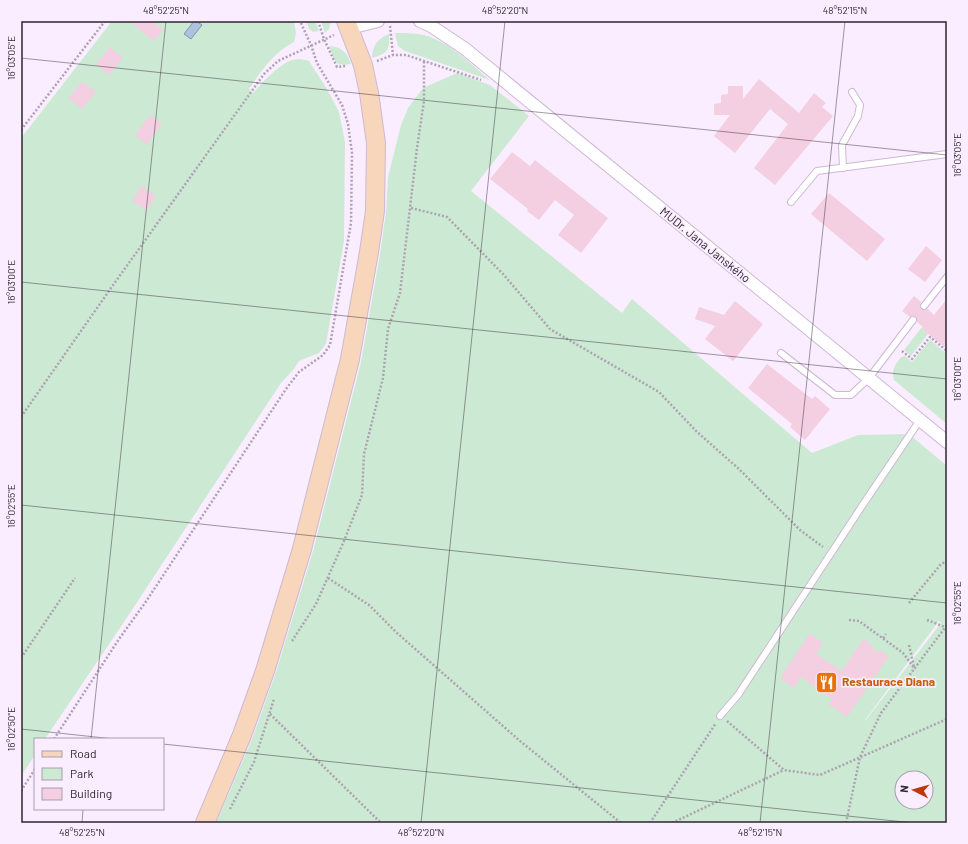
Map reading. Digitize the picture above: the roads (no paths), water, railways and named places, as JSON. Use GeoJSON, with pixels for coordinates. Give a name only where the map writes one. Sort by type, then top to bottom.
{"type":"FeatureCollection","features":[{"type":"Feature","properties":{"kind":"main road"},"geometry":{"type":"LineString","coordinates":[[205,823],[242,735],[265,671],[302,548],[350,359],[369,252],[375,211],[377,176],[376,143],[369,93],[363,65],[348,24]]}},
{"type":"Feature","properties":{"kind":"street"},"geometry":{"type":"LineString","coordinates":[[348,24],[378,21]]}},
{"type":"Feature","properties":{"kind":"street","name":"MUDr. Jana Janského"},"geometry":{"type":"LineString","coordinates":[[420,21],[432,23],[464,48],[947,442]]}},
{"type":"Feature","properties":{"kind":"lane"},"geometry":{"type":"LineString","coordinates":[[843,168],[842,145],[858,116],[860,105],[852,92]]}},
{"type":"Feature","properties":{"kind":"lane"},"geometry":{"type":"LineString","coordinates":[[791,202],[817,172],[947,154]]}},
{"type":"Feature","properties":{"kind":"lane"},"geometry":{"type":"LineString","coordinates":[[924,306],[947,277]]}},
{"type":"Feature","properties":{"kind":"lane"},"geometry":{"type":"LineString","coordinates":[[781,353],[835,395],[851,396],[869,378],[914,320]]}},
{"type":"Feature","properties":{"kind":"lane"},"geometry":{"type":"LineString","coordinates":[[720,716],[738,695],[920,420]]}},
{"type":"Feature","properties":{"kind":"water"},"geometry":{"type":"Polygon","coordinates":[[[194,21],[202,25],[191,39],[184,34],[194,21]]]}},
{"type":"Feature","properties":{"kind":"place","name":"Restaurace Diana"},"geometry":{"type":"Point","coordinates":[827,682]}}]}
